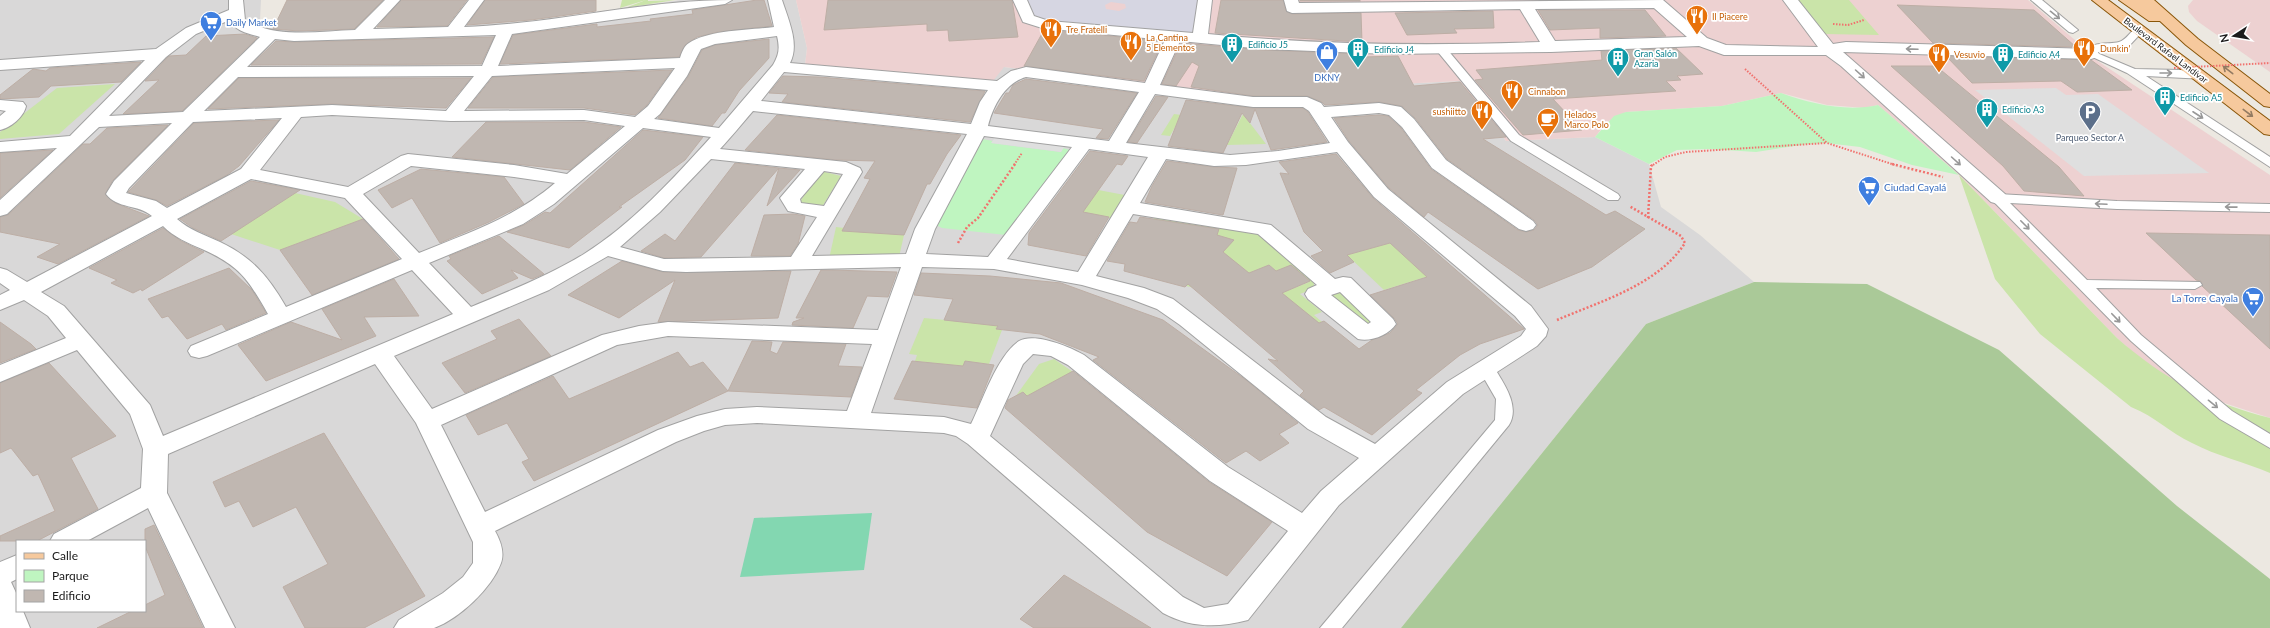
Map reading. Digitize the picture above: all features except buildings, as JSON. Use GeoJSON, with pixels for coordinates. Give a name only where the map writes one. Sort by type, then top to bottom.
{"type":"FeatureCollection","features":[{"type":"Feature","properties":{"kind":"main road","name":"Boulevard Rafael Landívar"},"geometry":{"type":"LineString","coordinates":[[2099,0],[2270,130]]}},
{"type":"Feature","properties":{"kind":"main road"},"geometry":{"type":"LineString","coordinates":[[2126,0],[2192,42]]}},
{"type":"Feature","properties":{"kind":"main road"},"geometry":{"type":"LineString","coordinates":[[2145,0],[2192,42],[2270,102]]}},
{"type":"Feature","properties":{"kind":"street"},"geometry":{"type":"LineString","coordinates":[[359,34],[393,0]]}},
{"type":"Feature","properties":{"kind":"street"},"geometry":{"type":"LineString","coordinates":[[453,31],[477,0]]}},
{"type":"Feature","properties":{"kind":"street"},"geometry":{"type":"LineString","coordinates":[[0,210],[75,141],[160,54],[191,31],[236,6],[238,22],[249,30],[270,35],[359,34],[506,30],[724,0]]}},
{"type":"Feature","properties":{"kind":"street"},"geometry":{"type":"LineString","coordinates":[[156,449],[542,285],[577,267],[605,249],[676,186],[708,153],[726,134],[780,67],[786,56],[787,46],[775,0]]}},
{"type":"Feature","properties":{"kind":"street"},"geometry":{"type":"LineString","coordinates":[[1205,0],[1200,38],[1302,46],[1442,50],[1701,41]]}},
{"type":"Feature","properties":{"kind":"street"},"geometry":{"type":"LineString","coordinates":[[1291,0],[1292,8],[1374,4],[1655,2],[1701,41],[1724,50],[1817,52],[1846,47],[2091,54]]}},
{"type":"Feature","properties":{"kind":"street"},"geometry":{"type":"LineString","coordinates":[[1790,0],[1829,50],[1847,63],[1998,198]]}},
{"type":"Feature","properties":{"kind":"street"},"geometry":{"type":"LineString","coordinates":[[1523,2],[1551,47]]}},
{"type":"Feature","properties":{"kind":"street"},"geometry":{"type":"LineString","coordinates":[[451,116],[488,70],[506,30]]}},
{"type":"Feature","properties":{"kind":"street"},"geometry":{"type":"LineString","coordinates":[[199,350],[516,220],[547,200],[654,110],[687,63],[690,51],[702,43],[783,31]]}},
{"type":"Feature","properties":{"kind":"street"},"geometry":{"type":"LineString","coordinates":[[270,35],[121,185],[116,194],[120,198],[149,205],[182,232],[230,254],[243,263],[254,274],[280,317]]}},
{"type":"Feature","properties":{"kind":"street"},"geometry":{"type":"LineString","coordinates":[[1115,146],[1151,87],[1175,35]]}},
{"type":"Feature","properties":{"kind":"street"},"geometry":{"type":"LineString","coordinates":[[0,64],[160,54]]}},
{"type":"Feature","properties":{"kind":"street"},"geometry":{"type":"LineString","coordinates":[[234,72],[561,70],[687,63]]}},
{"type":"Feature","properties":{"kind":"street"},"geometry":{"type":"LineString","coordinates":[[780,67],[1001,86]]}},
{"type":"Feature","properties":{"kind":"street"},"geometry":{"type":"LineString","coordinates":[[480,526],[667,436],[697,424],[725,417],[757,415],[856,421],[944,425],[964,430],[977,438],[1173,605],[1190,616],[1206,620],[1223,618],[1238,612],[1330,498],[1456,388],[1535,336],[1537,329],[1524,311],[1381,194],[1341,146],[1320,113],[1307,102],[1253,102],[1151,87],[1026,72],[1014,74],[1001,86],[981,118],[978,130],[925,228],[856,421]]}},
{"type":"Feature","properties":{"kind":"street"},"geometry":{"type":"LineString","coordinates":[[0,105],[18,106],[16,111],[0,125]]}},
{"type":"Feature","properties":{"kind":"street"},"geometry":{"type":"LineString","coordinates":[[749,105],[1033,136],[1160,153],[1242,161],[1267,159],[1341,146]]}},
{"type":"Feature","properties":{"kind":"street"},"geometry":{"type":"LineString","coordinates":[[1320,113],[1379,108],[1395,110],[1408,123],[1439,164],[1526,225]]}},
{"type":"Feature","properties":{"kind":"street"},"geometry":{"type":"LineString","coordinates":[[93,122],[188,116],[332,110],[451,116],[584,115],[641,121],[726,134]]}},
{"type":"Feature","properties":{"kind":"street"},"geometry":{"type":"LineString","coordinates":[[0,303],[26,291],[248,173],[296,112]]}},
{"type":"Feature","properties":{"kind":"street"},"geometry":{"type":"LineString","coordinates":[[0,147],[75,141]]}},
{"type":"Feature","properties":{"kind":"street"},"geometry":{"type":"LineString","coordinates":[[994,263],[1084,142]]}},
{"type":"Feature","properties":{"kind":"street"},"geometry":{"type":"LineString","coordinates":[[708,153],[730,154],[846,168],[852,172],[851,178],[798,263]]}},
{"type":"Feature","properties":{"kind":"street"},"geometry":{"type":"LineString","coordinates":[[1084,279],[1160,153]]}},
{"type":"Feature","properties":{"kind":"street"},"geometry":{"type":"LineString","coordinates":[[351,193],[408,160],[514,171],[571,180]]}},
{"type":"Feature","properties":{"kind":"street"},"geometry":{"type":"LineString","coordinates":[[819,165],[790,198],[790,202],[792,205],[802,210],[830,212]]}},
{"type":"Feature","properties":{"kind":"street"},"geometry":{"type":"LineString","coordinates":[[514,171],[547,200]]}},
{"type":"Feature","properties":{"kind":"street"},"geometry":{"type":"LineString","coordinates":[[248,173],[351,193],[468,317]]}},
{"type":"Feature","properties":{"kind":"street"},"geometry":{"type":"LineString","coordinates":[[1127,207],[1264,229],[1332,288]]}},
{"type":"Feature","properties":{"kind":"street"},"geometry":{"type":"LineString","coordinates":[[605,249],[663,265],[686,266],[914,260],[947,261],[994,263],[1084,279],[1136,293],[1165,304],[1188,320],[1317,423],[1378,457]]}},
{"type":"Feature","properties":{"kind":"street"},"geometry":{"type":"LineString","coordinates":[[0,274],[56,311],[141,411],[156,449],[154,493],[220,628]]}},
{"type":"Feature","properties":{"kind":"street"},"geometry":{"type":"LineString","coordinates":[[426,421],[610,340],[639,333],[668,329],[886,337]]}},
{"type":"Feature","properties":{"kind":"street"},"geometry":{"type":"LineString","coordinates":[[0,374],[81,340]]}},
{"type":"Feature","properties":{"kind":"street"},"geometry":{"type":"LineString","coordinates":[[977,438],[1013,361],[1028,346],[1056,349],[1076,360],[1219,474],[1305,528]]}},
{"type":"Feature","properties":{"kind":"street"},"geometry":{"type":"LineString","coordinates":[[380,354],[426,421],[487,542],[487,562],[474,585],[454,602],[409,628]]}},
{"type":"Feature","properties":{"kind":"street"},"geometry":{"type":"LineString","coordinates":[[66,540],[154,493]]}},
{"type":"Feature","properties":{"kind":"street"},"geometry":{"type":"LineString","coordinates":[[0,575],[16,567]]}},
{"type":"Feature","properties":{"kind":"street"},"geometry":{"type":"LineString","coordinates":[[0,588],[15,628]]}},
{"type":"Feature","properties":{"kind":"lane"},"geometry":{"type":"LineString","coordinates":[[1020,0],[1028,19],[1047,25],[1200,38]]}},
{"type":"Feature","properties":{"kind":"lane"},"geometry":{"type":"LineString","coordinates":[[2036,0],[2073,30]]}},
{"type":"Feature","properties":{"kind":"lane"},"geometry":{"type":"LineString","coordinates":[[2139,30],[2124,45],[2099,47],[2092,51],[2091,54],[2131,71],[2270,163]]}},
{"type":"Feature","properties":{"kind":"lane"},"geometry":{"type":"LineString","coordinates":[[1442,50],[1515,138],[1613,197]]}},
{"type":"Feature","properties":{"kind":"lane"},"geometry":{"type":"LineString","coordinates":[[2131,71],[2182,73],[2201,77]]}},
{"type":"Feature","properties":{"kind":"lane"},"geometry":{"type":"LineString","coordinates":[[1998,198],[2117,205],[2270,208]]}},
{"type":"Feature","properties":{"kind":"lane"},"geometry":{"type":"LineString","coordinates":[[1998,198],[2136,338],[2226,415],[2270,442]]}},
{"type":"Feature","properties":{"kind":"lane"},"geometry":{"type":"LineString","coordinates":[[2082,284],[2195,285]]}},
{"type":"Feature","properties":{"kind":"lane"},"geometry":{"type":"LineString","coordinates":[[1330,628],[1503,421],[1504,399],[1486,368]]}},
{"type":"Feature","properties":{"kind":"path"},"geometry":{"type":"LineString","coordinates":[[1724,50],[1827,143]]}},
{"type":"Feature","properties":{"kind":"path"},"geometry":{"type":"LineString","coordinates":[[2174,68],[2270,63]]}},
{"type":"Feature","properties":{"kind":"path"},"geometry":{"type":"LineString","coordinates":[[947,261],[967,227],[978,218],[1033,136]]}},
{"type":"Feature","properties":{"kind":"path"},"geometry":{"type":"LineString","coordinates":[[1648,218],[1651,166],[1665,157],[1697,151],[1827,143],[1905,168],[1951,179]]}},
{"type":"Feature","properties":{"kind":"path"},"geometry":{"type":"LineString","coordinates":[[1537,329],[1637,284],[1669,265],[1679,253],[1685,240],[1662,224],[1648,218],[1613,197]]}},
{"type":"Feature","properties":{"kind":"shaded area"},"geometry":{"type":"Polygon","coordinates":[[[0,0],[261,0],[260,20],[287,30],[343,30],[530,21],[680,0],[796,0],[807,48],[805,65],[1004,67],[1137,84],[1315,88],[1460,81],[1506,141],[1595,137],[1649,164],[1661,207],[1700,235],[1754,282],[1646,324],[1401,628],[0,628],[0,0]]]}},
{"type":"Feature","properties":{"kind":"shaded area"},"geometry":{"type":"Polygon","coordinates":[[[796,0],[2028,0],[2082,46],[2084,52],[2270,175],[2270,418],[2206,397],[2170,379],[2136,355],[2117,338],[1959,175],[1878,105],[1865,108],[1827,105],[1781,93],[1722,106],[1626,112],[1607,122],[1595,137],[1506,141],[1460,81],[1315,88],[1270,100],[1004,67],[993,81],[805,65],[807,48],[796,0]]]}},
{"type":"Feature","properties":{"kind":"shaded area"},"geometry":{"type":"Polygon","coordinates":[[[1020,0],[1205,0],[1200,38],[1033,21],[1020,0]],[[1111,2],[1105,5],[1106,9],[1119,11],[1126,8],[1125,4],[1111,2]]]}},
{"type":"Feature","properties":{"kind":"shaded area"},"geometry":{"type":"Polygon","coordinates":[[[2193,0],[2270,0],[2270,72],[2197,21],[2189,12],[2188,6],[2193,0]]]}},
{"type":"Feature","properties":{"kind":"shaded area","name":"Parqueo Sector A"},"geometry":{"type":"Polygon","coordinates":[[[2056,88],[2066,95],[2098,94],[2209,173],[2084,176],[1975,90],[2056,88]]]}},
{"type":"Feature","properties":{"kind":"shaded area"},"geometry":{"type":"Polygon","coordinates":[[[997,135],[1066,144],[1061,152],[991,143],[997,135]]]}},
{"type":"Feature","properties":{"kind":"green space"},"geometry":{"type":"Polygon","coordinates":[[[622,0],[646,0],[620,8],[622,0]]]}},
{"type":"Feature","properties":{"kind":"green space"},"geometry":{"type":"Polygon","coordinates":[[[646,0],[648,1],[675,0],[625,8],[646,0]]]}},
{"type":"Feature","properties":{"kind":"green space"},"geometry":{"type":"Polygon","coordinates":[[[1797,0],[1849,0],[1879,35],[1824,34],[1797,0]]]}},
{"type":"Feature","properties":{"kind":"green space"},"geometry":{"type":"Polygon","coordinates":[[[115,84],[59,134],[0,139],[0,132],[57,88],[115,84]]]}},
{"type":"Feature","properties":{"kind":"green space"},"geometry":{"type":"Polygon","coordinates":[[[1781,93],[1829,106],[1854,108],[1878,105],[1959,175],[1912,165],[1860,147],[1826,143],[1808,144],[1756,152],[1709,149],[1677,150],[1649,164],[1595,137],[1614,116],[1626,112],[1722,106],[1781,93]]]}},
{"type":"Feature","properties":{"kind":"green space"},"geometry":{"type":"Polygon","coordinates":[[[1174,114],[1182,115],[1170,136],[1161,135],[1174,114]]]}},
{"type":"Feature","properties":{"kind":"green space"},"geometry":{"type":"Polygon","coordinates":[[[1243,114],[1266,144],[1227,145],[1243,114]]]}},
{"type":"Feature","properties":{"kind":"green space"},"geometry":{"type":"Polygon","coordinates":[[[982,139],[993,141],[992,143],[1061,152],[1063,148],[1070,150],[1006,235],[942,228],[936,225],[982,139]]]}},
{"type":"Feature","properties":{"kind":"green space"},"geometry":{"type":"Polygon","coordinates":[[[821,171],[841,176],[822,207],[799,203],[821,171]]]}},
{"type":"Feature","properties":{"kind":"green space"},"geometry":{"type":"Polygon","coordinates":[[[1959,175],[2117,338],[2135,353],[2170,378],[2188,388],[2227,405],[2270,418],[2270,473],[2201,448],[2184,439],[2148,415],[2131,407],[2040,334],[1995,279],[1959,175]]]}},
{"type":"Feature","properties":{"kind":"green space"},"geometry":{"type":"Polygon","coordinates":[[[1093,189],[1130,196],[1115,219],[1077,211],[1093,189]]]}},
{"type":"Feature","properties":{"kind":"green space"},"geometry":{"type":"Polygon","coordinates":[[[295,193],[335,202],[363,219],[280,250],[231,234],[295,193]]]}},
{"type":"Feature","properties":{"kind":"green space"},"geometry":{"type":"Polygon","coordinates":[[[1160,214],[1254,230],[1313,281],[1315,288],[1300,294],[1322,312],[1314,315],[1322,322],[1310,328],[1282,293],[1309,282],[1289,266],[1276,271],[1269,265],[1249,273],[1214,292],[1181,285],[1152,220],[1160,214]]]}},
{"type":"Feature","properties":{"kind":"green space"},"geometry":{"type":"Polygon","coordinates":[[[836,227],[904,235],[899,257],[829,259],[836,227]]]}},
{"type":"Feature","properties":{"kind":"green space"},"geometry":{"type":"Polygon","coordinates":[[[1390,243],[1429,276],[1384,290],[1347,255],[1390,243]]]}},
{"type":"Feature","properties":{"kind":"green space"},"geometry":{"type":"Polygon","coordinates":[[[1754,282],[1867,284],[1999,350],[2177,506],[2270,579],[2270,628],[1401,628],[1646,324],[1754,282]]]}},
{"type":"Feature","properties":{"kind":"green space"},"geometry":{"type":"Polygon","coordinates":[[[1341,292],[1376,322],[1363,327],[1328,296],[1341,292]]]}},
{"type":"Feature","properties":{"kind":"green space"},"geometry":{"type":"Polygon","coordinates":[[[924,318],[998,325],[996,329],[1002,330],[989,364],[965,361],[963,366],[915,361],[917,355],[909,354],[924,318]]]}},
{"type":"Feature","properties":{"kind":"green space"},"geometry":{"type":"Polygon","coordinates":[[[1054,359],[1076,374],[1027,396],[1023,392],[1015,397],[1039,364],[1054,359]]]}},
{"type":"Feature","properties":{"kind":"green space"},"geometry":{"type":"Polygon","coordinates":[[[872,513],[864,570],[740,577],[754,518],[872,513]]]}},
{"type":"Feature","properties":{"kind":"place","name":"Il Piacere"},"geometry":{"type":"Point","coordinates":[1697,36]}},
{"type":"Feature","properties":{"kind":"place","name":"Daily Market"},"geometry":{"type":"Point","coordinates":[211,42]}},
{"type":"Feature","properties":{"kind":"place","name":"Tre Fratelli"},"geometry":{"type":"Point","coordinates":[1051,48]}},
{"type":"Feature","properties":{"kind":"place","name":"La Cantina 5 Elementos"},"geometry":{"type":"Point","coordinates":[1131,62]}},
{"type":"Feature","properties":{"kind":"place","name":"Edificio J5"},"geometry":{"type":"Point","coordinates":[1232,64]}},
{"type":"Feature","properties":{"kind":"place","name":"Edificio J4"},"geometry":{"type":"Point","coordinates":[1358,68]}},
{"type":"Feature","properties":{"kind":"place","name":"Dunkin'"},"geometry":{"type":"Point","coordinates":[2084,68]}},
{"type":"Feature","properties":{"kind":"place","name":"DKNY"},"geometry":{"type":"Point","coordinates":[1327,72]}},
{"type":"Feature","properties":{"kind":"place","name":"Vesuvio"},"geometry":{"type":"Point","coordinates":[1939,74]}},
{"type":"Feature","properties":{"kind":"place","name":"Edificio A4"},"geometry":{"type":"Point","coordinates":[2003,74]}},
{"type":"Feature","properties":{"kind":"place","name":"Gran Salón Azaria"},"geometry":{"type":"Point","coordinates":[1618,78]}},
{"type":"Feature","properties":{"kind":"place","name":"Cinnabon"},"geometry":{"type":"Point","coordinates":[1512,110]}},
{"type":"Feature","properties":{"kind":"place","name":"Edificio A5"},"geometry":{"type":"Point","coordinates":[2165,116]}},
{"type":"Feature","properties":{"kind":"place","name":"Edificio A3"},"geometry":{"type":"Point","coordinates":[1987,128]}},
{"type":"Feature","properties":{"kind":"place","name":"sushiitto"},"geometry":{"type":"Point","coordinates":[1482,130]}},
{"type":"Feature","properties":{"kind":"place","name":"Parqueo Sector A"},"geometry":{"type":"Point","coordinates":[2090,132]}},
{"type":"Feature","properties":{"kind":"place","name":"Helados Marco Polo"},"geometry":{"type":"Point","coordinates":[1548,138]}},
{"type":"Feature","properties":{"kind":"place","name":"Ciudad Cayalá"},"geometry":{"type":"Point","coordinates":[1869,206]}},
{"type":"Feature","properties":{"kind":"place","name":"La Torre Cayala"},"geometry":{"type":"Point","coordinates":[2253,318]}}]}
